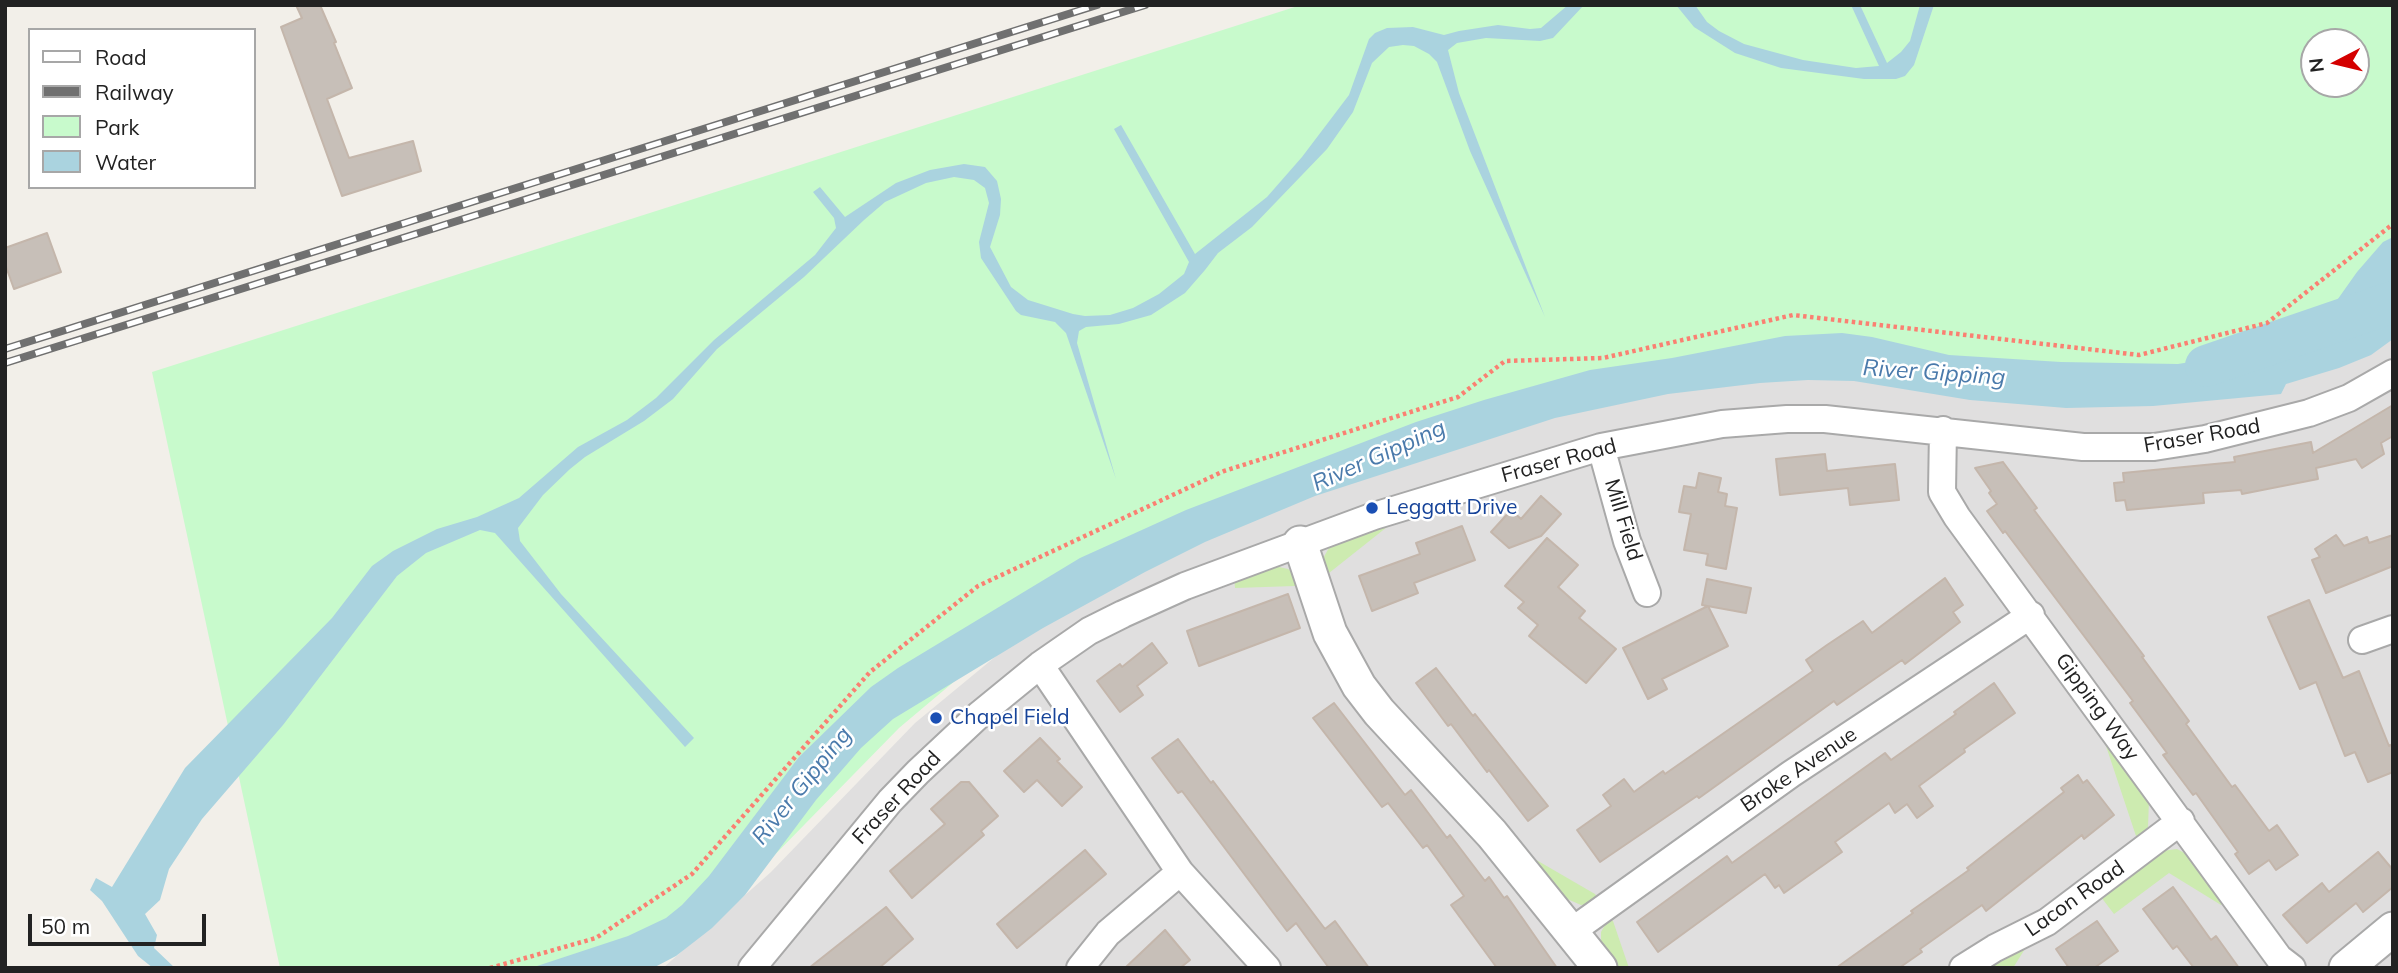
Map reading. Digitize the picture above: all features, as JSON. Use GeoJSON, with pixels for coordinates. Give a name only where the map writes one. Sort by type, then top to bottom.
{"type":"FeatureCollection","features":[{"type":"Feature","properties":{"kind":"street","name":"Fraser Road"},"geometry":{"type":"LineString","coordinates":[[752,968],[890,801],[980,714],[1040,665],[1089,631],[1185,586],[1374,516],[1601,447],[1723,424],[1787,419],[1855,421],[2083,447],[2154,447],[2226,435],[2309,412],[2349,398],[2393,373]]}},
{"type":"Feature","properties":{"kind":"street","name":"Gipping Way"},"geometry":{"type":"LineString","coordinates":[[1943,430],[1942,492],[1957,517],[2279,958],[2292,968]]}},
{"type":"Feature","properties":{"kind":"street","name":"Mill Field"},"geometry":{"type":"LineString","coordinates":[[1601,447],[1628,541],[1647,593]]}},
{"type":"Feature","properties":{"kind":"street"},"geometry":{"type":"LineString","coordinates":[[1300,543],[1330,633],[1359,686],[1492,834],[1600,968]]}},
{"type":"Feature","properties":{"kind":"street","name":"Broke Avenue"},"geometry":{"type":"LineString","coordinates":[[1572,931],[1791,774],[2031,615]]}},
{"type":"Feature","properties":{"kind":"street"},"geometry":{"type":"LineString","coordinates":[[2362,640],[2393,629]]}},
{"type":"Feature","properties":{"kind":"street"},"geometry":{"type":"LineString","coordinates":[[1040,665],[1180,872],[1267,968]]}},
{"type":"Feature","properties":{"kind":"street","name":"Lacon Road"},"geometry":{"type":"LineString","coordinates":[[1963,968],[1995,948],[2047,922],[2181,821]]}},
{"type":"Feature","properties":{"kind":"street"},"geometry":{"type":"LineString","coordinates":[[1080,968],[1108,933],[1180,872]]}},
{"type":"Feature","properties":{"kind":"street"},"geometry":{"type":"LineString","coordinates":[[2346,968],[2393,929]]}},
{"type":"Feature","properties":{"kind":"shaded area"},"geometry":{"type":"Polygon","coordinates":[[[2393,302],[2393,968],[663,968],[771,872],[915,723],[1064,600],[1464,429],[1804,357],[2139,380],[2393,302]]]}},
{"type":"Feature","properties":{"kind":"green space"},"geometry":{"type":"Polygon","coordinates":[[[1301,5],[2393,5],[2393,290],[2139,380],[1804,357],[1464,429],[1057,595],[899,728],[758,872],[645,968],[280,968],[152,372],[1301,5]]]}},
{"type":"Feature","properties":{"kind":"green space"},"geometry":{"type":"Polygon","coordinates":[[[1384,523],[1387,527],[1329,573],[1321,573],[1321,562],[1330,546],[1384,523]]]}},
{"type":"Feature","properties":{"kind":"green space"},"geometry":{"type":"Polygon","coordinates":[[[1270,565],[1288,569],[1301,579],[1295,586],[1235,588],[1234,576],[1270,565]]]}},
{"type":"Feature","properties":{"kind":"green space"},"geometry":{"type":"Polygon","coordinates":[[[2103,737],[2149,800],[2148,827],[2137,839],[2103,737]]]}},
{"type":"Feature","properties":{"kind":"green space"},"geometry":{"type":"Polygon","coordinates":[[[2177,849],[2192,857],[2223,902],[2221,905],[2169,873],[2114,914],[2101,897],[2162,851],[2177,849]]]}},
{"type":"Feature","properties":{"kind":"green space"},"geometry":{"type":"Polygon","coordinates":[[[1526,854],[1595,894],[1598,899],[1581,905],[1558,895],[1526,854]]]}},
{"type":"Feature","properties":{"kind":"green space"},"geometry":{"type":"Polygon","coordinates":[[[1609,918],[1613,921],[1629,968],[1612,968],[1601,946],[1601,932],[1609,918]]]}},
{"type":"Feature","properties":{"kind":"green space"},"geometry":{"type":"Polygon","coordinates":[[[2028,944],[2013,968],[1989,968],[1989,966],[2028,944]]]}},
{"type":"Feature","properties":{"kind":"water"},"geometry":{"type":"Polygon","coordinates":[[[1568,5],[1584,5],[1553,38],[1540,41],[1486,38],[1457,43],[1448,50],[1459,93],[1545,317],[1470,151],[1437,62],[1414,46],[1389,47],[1372,63],[1353,112],[1327,149],[1252,227],[1218,253],[1185,293],[1151,315],[1119,324],[1086,327],[1079,331],[1077,343],[1116,479],[1066,333],[1055,322],[1021,315],[1016,311],[981,258],[979,242],[989,203],[985,188],[974,180],[954,177],[926,183],[885,202],[804,277],[717,349],[673,399],[570,469],[543,495],[518,528],[520,541],[561,594],[694,738],[685,747],[495,533],[480,530],[426,553],[397,576],[283,725],[202,819],[169,869],[160,900],[145,914],[157,935],[154,948],[175,968],[153,968],[138,956],[102,901],[90,890],[96,878],[112,887],[185,768],[332,618],[372,566],[393,551],[437,529],[477,517],[519,498],[578,447],[627,420],[656,398],[714,340],[815,255],[836,228],[834,218],[813,192],[820,187],[845,217],[896,183],[930,170],[964,164],[985,167],[997,181],[1001,199],[1000,215],[990,247],[1011,287],[1028,300],[1073,314],[1110,315],[1133,308],[1159,294],[1184,274],[1189,262],[1114,129],[1121,125],[1195,254],[1267,197],[1302,157],[1349,95],[1369,39],[1375,33],[1387,28],[1413,27],[1444,35],[1498,25],[1541,28],[1568,5]]]}},
{"type":"Feature","properties":{"kind":"water"},"geometry":{"type":"Polygon","coordinates":[[[1676,5],[1695,5],[1707,22],[1744,44],[1803,60],[1856,68],[1879,66],[1851,5],[1860,5],[1887,63],[1910,41],[1920,5],[1934,5],[1914,65],[1905,76],[1896,79],[1864,79],[1781,68],[1735,53],[1694,27],[1676,5]]]}},
{"type":"Feature","properties":{"kind":"water"},"geometry":{"type":"Polygon","coordinates":[[[2393,237],[2393,339],[2371,355],[2286,384],[2281,394],[2153,406],[2066,408],[1970,400],[1854,381],[1760,383],[1668,394],[1555,418],[1315,496],[1205,542],[1145,572],[1043,628],[893,719],[861,748],[816,800],[745,895],[712,928],[676,956],[653,968],[531,968],[628,936],[666,918],[709,876],[799,757],[871,687],[1080,558],[1186,510],[1416,422],[1484,400],[1590,370],[1672,358],[1785,336],[1842,333],[1872,337],[1949,355],[2061,362],[2178,364],[2238,354],[2282,341],[2309,328],[2328,313],[2357,272],[2383,242],[2393,237]]]}},
{"type":"Feature","properties":{"kind":"building"},"geometry":{"type":"Polygon","coordinates":[[[296,5],[320,5],[352,88],[327,99],[349,158],[413,141],[421,171],[342,196],[281,27],[302,18],[296,5]]]}},
{"type":"Feature","properties":{"kind":"building"},"geometry":{"type":"Polygon","coordinates":[[[47,233],[61,272],[14,289],[5,264],[5,248],[47,233]]]}},
{"type":"Feature","properties":{"kind":"building"},"geometry":{"type":"Polygon","coordinates":[[[2393,405],[2393,436],[2381,443],[2384,454],[2362,468],[2356,459],[2316,468],[2318,479],[2242,494],[2241,490],[2203,493],[2204,503],[2127,510],[2125,500],[2116,501],[2114,483],[2124,482],[2123,473],[2235,462],[2234,457],[2311,442],[2313,453],[2393,405]]]}},
{"type":"Feature","properties":{"kind":"building"},"geometry":{"type":"Polygon","coordinates":[[[1825,454],[1827,471],[1895,464],[1899,500],[1850,505],[1848,488],[1780,495],[1776,459],[1825,454]]]}},
{"type":"Feature","properties":{"kind":"building"},"geometry":{"type":"Polygon","coordinates":[[[2003,462],[2037,508],[2034,510],[2144,656],[2142,657],[2189,721],[2186,724],[2232,787],[2235,785],[2269,831],[2277,825],[2298,855],[2276,870],[2269,860],[2249,874],[2235,854],[2238,852],[2196,793],[2193,795],[2163,755],[2167,753],[2130,703],[2133,701],[1987,511],[1997,504],[1975,468],[2003,462]]]}},
{"type":"Feature","properties":{"kind":"building"},"geometry":{"type":"Polygon","coordinates":[[[1699,473],[1721,478],[1718,492],[1727,494],[1725,506],[1737,508],[1726,569],[1706,565],[1708,554],[1684,550],[1691,514],[1679,512],[1684,486],[1696,488],[1699,473]]]}},
{"type":"Feature","properties":{"kind":"building"},"geometry":{"type":"Polygon","coordinates":[[[1541,496],[1561,514],[1541,536],[1509,548],[1491,532],[1511,510],[1521,519],[1541,496]]]}},
{"type":"Feature","properties":{"kind":"building"},"geometry":{"type":"Polygon","coordinates":[[[1462,526],[1475,560],[1414,583],[1418,593],[1372,611],[1359,576],[1420,554],[1416,543],[1462,526]]]}},
{"type":"Feature","properties":{"kind":"building"},"geometry":{"type":"Polygon","coordinates":[[[2336,535],[2344,546],[2367,537],[2369,543],[2393,535],[2393,566],[2326,593],[2312,560],[2320,557],[2315,549],[2336,535]]]}},
{"type":"Feature","properties":{"kind":"building"},"geometry":{"type":"Polygon","coordinates":[[[1547,538],[1578,565],[1558,587],[1585,611],[1579,618],[1616,649],[1586,683],[1529,636],[1538,625],[1518,608],[1524,602],[1505,586],[1547,538]]]}},
{"type":"Feature","properties":{"kind":"building"},"geometry":{"type":"Polygon","coordinates":[[[1945,578],[1963,605],[1953,612],[1960,622],[1905,664],[1902,660],[1837,705],[1834,701],[1699,798],[1697,796],[1600,862],[1577,830],[1611,806],[1603,795],[1624,779],[1634,792],[1663,771],[1665,774],[1813,671],[1806,660],[1827,645],[1863,621],[1872,633],[1945,578]]]}},
{"type":"Feature","properties":{"kind":"building"},"geometry":{"type":"Polygon","coordinates":[[[1707,579],[1751,588],[1746,613],[1702,605],[1707,579]]]}},
{"type":"Feature","properties":{"kind":"building"},"geometry":{"type":"Polygon","coordinates":[[[1288,594],[1300,628],[1199,666],[1187,631],[1288,594]]]}},
{"type":"Feature","properties":{"kind":"building"},"geometry":{"type":"Polygon","coordinates":[[[2309,600],[2343,678],[2359,671],[2389,746],[2393,744],[2393,772],[2368,782],[2355,752],[2345,756],[2316,682],[2300,689],[2268,617],[2309,600]]]}},
{"type":"Feature","properties":{"kind":"building"},"geometry":{"type":"Polygon","coordinates":[[[1708,606],[1728,646],[1662,679],[1667,689],[1648,699],[1623,648],[1708,606]]]}},
{"type":"Feature","properties":{"kind":"building"},"geometry":{"type":"Polygon","coordinates":[[[1152,643],[1167,663],[1137,686],[1143,695],[1120,712],[1097,681],[1120,664],[1122,667],[1152,643]]]}},
{"type":"Feature","properties":{"kind":"building"},"geometry":{"type":"Polygon","coordinates":[[[1436,668],[1548,806],[1528,821],[1451,724],[1448,726],[1416,683],[1436,668]]]}},
{"type":"Feature","properties":{"kind":"building"},"geometry":{"type":"Polygon","coordinates":[[[1994,683],[2015,713],[1964,749],[1965,752],[1919,786],[1933,806],[1917,818],[1907,804],[1895,813],[1889,803],[1835,842],[1842,852],[1784,893],[1779,885],[1775,888],[1765,874],[1658,952],[1637,922],[1727,856],[1732,863],[1885,753],[1891,760],[1994,683]]]}},
{"type":"Feature","properties":{"kind":"building"},"geometry":{"type":"Polygon","coordinates":[[[1334,703],[1405,795],[1411,790],[1447,838],[1450,835],[1485,881],[1489,877],[1504,898],[1507,896],[1557,968],[1497,968],[1451,905],[1464,896],[1427,845],[1423,848],[1388,803],[1382,807],[1313,718],[1334,703]]]}},
{"type":"Feature","properties":{"kind":"building"},"geometry":{"type":"Polygon","coordinates":[[[1040,738],[1082,787],[1062,806],[1037,780],[1024,792],[1004,771],[1040,738]]]}},
{"type":"Feature","properties":{"kind":"building"},"geometry":{"type":"Polygon","coordinates":[[[1178,739],[1325,929],[1335,921],[1369,968],[1329,968],[1296,923],[1287,931],[1182,791],[1178,793],[1152,758],[1178,739]]]}},
{"type":"Feature","properties":{"kind":"building"},"geometry":{"type":"Polygon","coordinates":[[[2078,775],[2083,783],[2087,780],[2114,815],[2084,839],[2082,835],[1986,911],[1982,905],[1920,949],[1922,952],[1899,968],[1836,968],[1969,870],[1967,868],[2064,792],[2061,788],[2078,775]]]}},
{"type":"Feature","properties":{"kind":"building"},"geometry":{"type":"Polygon","coordinates":[[[961,782],[969,782],[998,816],[981,831],[984,835],[912,898],[890,871],[945,824],[931,809],[961,782]]]}},
{"type":"Feature","properties":{"kind":"building"},"geometry":{"type":"Polygon","coordinates":[[[1085,850],[1106,874],[1017,948],[997,924],[1085,850]]]}},
{"type":"Feature","properties":{"kind":"building"},"geometry":{"type":"Polygon","coordinates":[[[2378,852],[2393,870],[2393,887],[2363,912],[2356,903],[2307,943],[2283,915],[2322,883],[2329,892],[2378,852]]]}},
{"type":"Feature","properties":{"kind":"building"},"geometry":{"type":"Polygon","coordinates":[[[2173,887],[2211,940],[2216,936],[2239,968],[2194,968],[2177,946],[2173,949],[2143,909],[2173,887]]]}},
{"type":"Feature","properties":{"kind":"building"},"geometry":{"type":"Polygon","coordinates":[[[886,907],[913,939],[879,968],[809,968],[886,907]]]}},
{"type":"Feature","properties":{"kind":"building"},"geometry":{"type":"Polygon","coordinates":[[[2097,921],[2118,951],[2094,968],[2069,968],[2056,949],[2097,921]]]}},
{"type":"Feature","properties":{"kind":"building"},"geometry":{"type":"Polygon","coordinates":[[[1165,930],[1190,960],[1180,968],[1125,968],[1165,930]]]}},
{"type":"Feature","properties":{"kind":"waterway","name":"River Gipping"},"geometry":{"type":"LineString","coordinates":[[2206,366],[2393,302]]}},
{"type":"Feature","properties":{"kind":"railway"},"geometry":{"type":"LineString","coordinates":[[5,349],[1097,5]]}},
{"type":"Feature","properties":{"kind":"railway"},"geometry":{"type":"LineString","coordinates":[[5,363],[1145,5]]}},
{"type":"Feature","properties":{"kind":"place","name":"Leggatt Drive"},"geometry":{"type":"Point","coordinates":[1372,508]}},
{"type":"Feature","properties":{"kind":"place","name":"Chapel Field"},"geometry":{"type":"Point","coordinates":[936,718]}}]}
